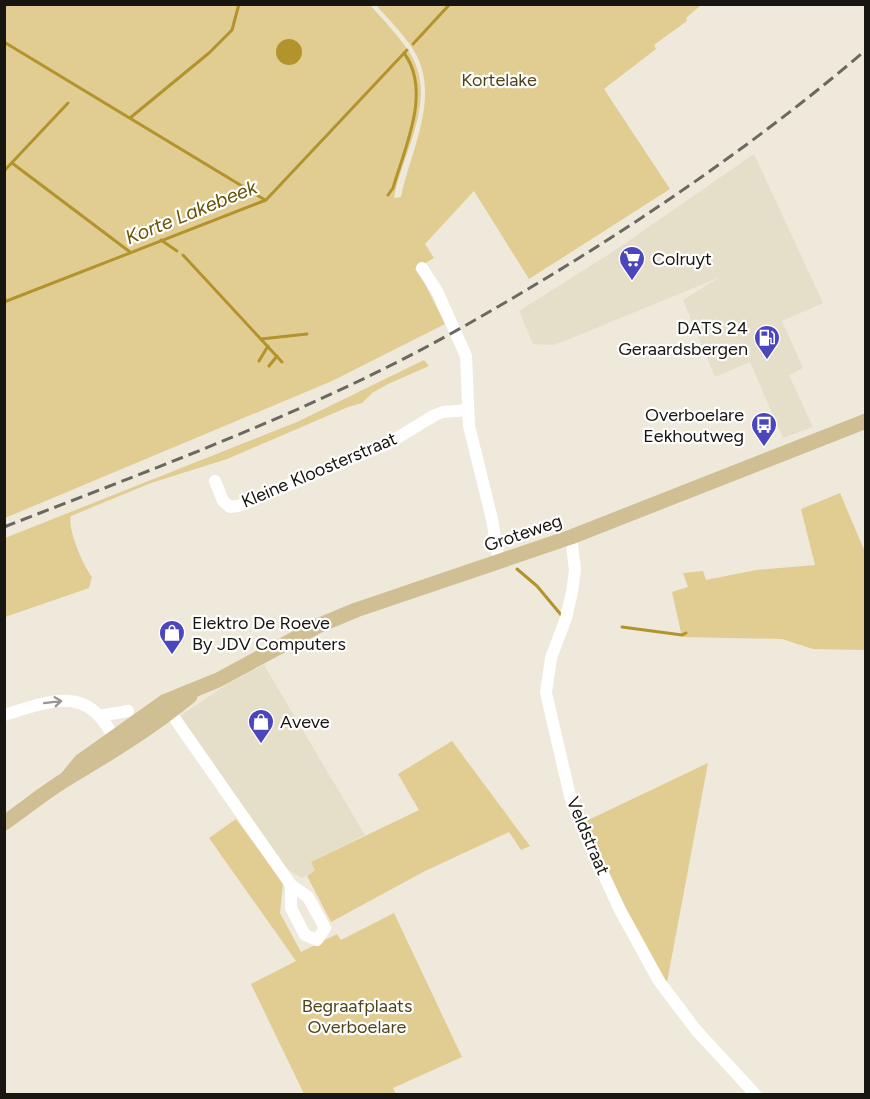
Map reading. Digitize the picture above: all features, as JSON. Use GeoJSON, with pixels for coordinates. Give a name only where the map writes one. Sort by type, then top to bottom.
{"type":"FeatureCollection","features":[{"type":"Feature","properties":{"kind":"main road","name":"Groteweg"},"geometry":{"type":"LineString","coordinates":[[4,823],[67,778],[95,764],[116,741],[167,707],[320,626],[356,610],[571,537],[866,421]]}},
{"type":"Feature","properties":{"kind":"street"},"geometry":{"type":"LineString","coordinates":[[422,268],[441,300],[466,356],[468,410],[499,562]]}},
{"type":"Feature","properties":{"kind":"street","name":"Kleine Kloosterstraat"},"geometry":{"type":"LineString","coordinates":[[215,481],[223,501],[230,507],[238,506],[387,444],[435,415],[468,410]]}},
{"type":"Feature","properties":{"kind":"street","name":"Veldstraat"},"geometry":{"type":"LineString","coordinates":[[571,537],[575,570],[572,592],[566,618],[551,657],[546,693],[570,796],[611,890],[658,981],[696,1030],[755,1095]]}},
{"type":"Feature","properties":{"kind":"street"},"geometry":{"type":"LineString","coordinates":[[4,715],[53,701],[83,705],[99,716],[116,741]]}},
{"type":"Feature","properties":{"kind":"street"},"geometry":{"type":"LineString","coordinates":[[167,707],[291,885]]}},
{"type":"Feature","properties":{"kind":"street"},"geometry":{"type":"LineString","coordinates":[[99,716],[128,711]]}},
{"type":"Feature","properties":{"kind":"shaded area"},"geometry":{"type":"Polygon","coordinates":[[[289,39],[298,43],[302,52],[298,61],[289,65],[280,61],[276,52],[280,43],[289,39]]]}},
{"type":"Feature","properties":{"kind":"shaded area"},"geometry":{"type":"Polygon","coordinates":[[[754,154],[823,303],[782,321],[803,368],[789,375],[813,427],[783,438],[750,362],[715,377],[683,300],[720,277],[553,345],[533,344],[519,311],[614,251],[754,154]]]}},
{"type":"Feature","properties":{"kind":"shaded area"},"geometry":{"type":"Polygon","coordinates":[[[264,665],[365,835],[311,862],[315,870],[302,878],[284,868],[180,716],[229,683],[264,665]]]}},
{"type":"Feature","properties":{"kind":"green space","name":"Kortelake"},"geometry":{"type":"Polygon","coordinates":[[[5,5],[370,5],[397,35],[411,55],[421,90],[416,127],[394,198],[401,197],[421,127],[425,91],[423,73],[417,56],[376,5],[701,5],[686,18],[687,21],[654,45],[656,49],[604,89],[670,189],[529,279],[474,191],[425,244],[434,258],[415,269],[445,324],[332,381],[5,518],[5,5]]]}},
{"type":"Feature","properties":{"kind":"green space"},"geometry":{"type":"Polygon","coordinates":[[[424,360],[429,366],[388,384],[372,393],[362,403],[227,459],[151,483],[71,516],[71,530],[81,557],[92,577],[89,588],[5,617],[5,538],[297,422],[424,360]]]}},
{"type":"Feature","properties":{"kind":"green space"},"geometry":{"type":"Polygon","coordinates":[[[840,493],[865,552],[865,650],[813,649],[782,639],[682,637],[672,592],[688,587],[683,573],[703,571],[706,580],[756,570],[815,565],[801,509],[840,493]]]}},
{"type":"Feature","properties":{"kind":"green space"},"geometry":{"type":"Polygon","coordinates":[[[452,741],[530,846],[521,850],[509,832],[425,871],[331,922],[307,876],[315,870],[311,862],[419,810],[398,774],[452,741]]]}},
{"type":"Feature","properties":{"kind":"green space"},"geometry":{"type":"Polygon","coordinates":[[[708,763],[667,982],[641,949],[582,823],[708,763]]]}},
{"type":"Feature","properties":{"kind":"green space","name":"Begraafplaats Overboelare"},"geometry":{"type":"Polygon","coordinates":[[[236,819],[283,883],[280,913],[301,952],[337,934],[341,940],[394,913],[462,1057],[393,1088],[396,1094],[304,1094],[251,984],[296,961],[209,838],[236,819]]]}},
{"type":"Feature","properties":{"kind":"waterway"},"geometry":{"type":"LineString","coordinates":[[130,118],[209,53],[232,30],[239,4]]}},
{"type":"Feature","properties":{"kind":"waterway","name":"Korte Lakebeek"},"geometry":{"type":"LineString","coordinates":[[413,44],[450,4]]}},
{"type":"Feature","properties":{"kind":"waterway"},"geometry":{"type":"LineString","coordinates":[[4,42],[265,200]]}},
{"type":"Feature","properties":{"kind":"waterway","name":"Korte Lakebeek"},"geometry":{"type":"LineString","coordinates":[[4,302],[266,200],[407,50]]}},
{"type":"Feature","properties":{"kind":"waterway"},"geometry":{"type":"LineString","coordinates":[[388,195],[393,188],[409,137],[416,102],[416,84],[412,68],[404,53]]}},
{"type":"Feature","properties":{"kind":"waterway"},"geometry":{"type":"LineString","coordinates":[[4,171],[68,103]]}},
{"type":"Feature","properties":{"kind":"waterway"},"geometry":{"type":"LineString","coordinates":[[12,163],[130,252]]}},
{"type":"Feature","properties":{"kind":"waterway"},"geometry":{"type":"LineString","coordinates":[[161,240],[177,251]]}},
{"type":"Feature","properties":{"kind":"waterway"},"geometry":{"type":"LineString","coordinates":[[183,255],[282,362]]}},
{"type":"Feature","properties":{"kind":"waterway"},"geometry":{"type":"LineString","coordinates":[[261,339],[307,334]]}},
{"type":"Feature","properties":{"kind":"waterway"},"geometry":{"type":"LineString","coordinates":[[259,361],[268,346]]}},
{"type":"Feature","properties":{"kind":"waterway"},"geometry":{"type":"LineString","coordinates":[[269,366],[277,356]]}},
{"type":"Feature","properties":{"kind":"waterway"},"geometry":{"type":"LineString","coordinates":[[517,569],[537,586],[562,616]]}},
{"type":"Feature","properties":{"kind":"waterway"},"geometry":{"type":"LineString","coordinates":[[622,627],[682,635],[686,633]]}},
{"type":"Feature","properties":{"kind":"railway"},"geometry":{"type":"LineString","coordinates":[[4,527],[175,461],[288,414],[398,362],[452,333],[560,270],[666,202],[768,129],[866,50]]}},
{"type":"Feature","properties":{"kind":"place","name":"Colruyt"},"geometry":{"type":"Point","coordinates":[632,282]}},
{"type":"Feature","properties":{"kind":"place","name":"DATS 24 Geraardsbergen"},"geometry":{"type":"Point","coordinates":[767,361]}},
{"type":"Feature","properties":{"kind":"place","name":"Overboelare Eekhoutweg"},"geometry":{"type":"Point","coordinates":[764,448]}},
{"type":"Feature","properties":{"kind":"place","name":"Elektro De Roeve By JDV Computers"},"geometry":{"type":"Point","coordinates":[172,656]}},
{"type":"Feature","properties":{"kind":"place","name":"Aveve"},"geometry":{"type":"Point","coordinates":[261,745]}}]}
